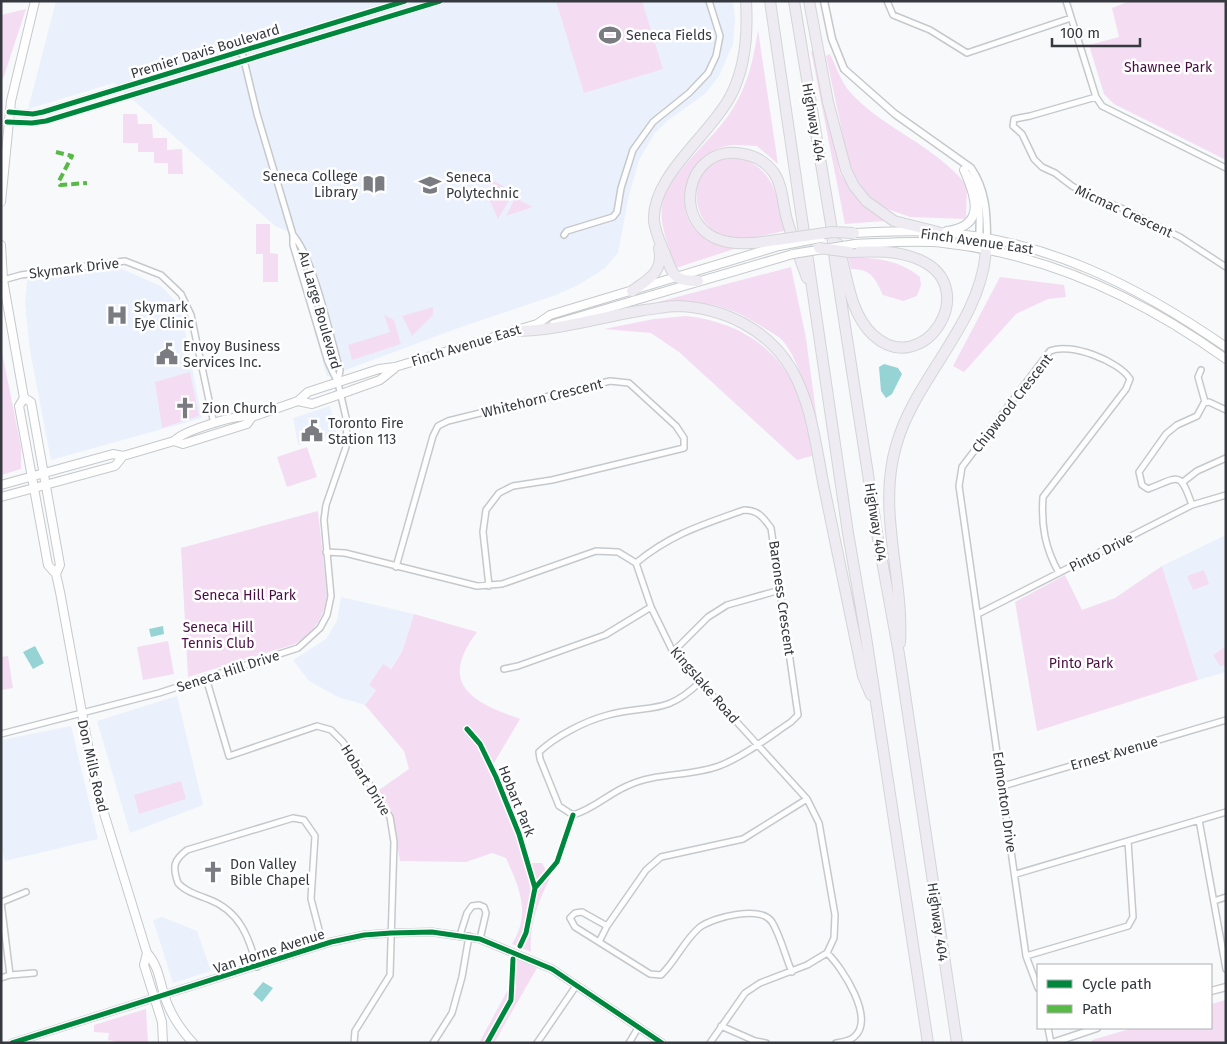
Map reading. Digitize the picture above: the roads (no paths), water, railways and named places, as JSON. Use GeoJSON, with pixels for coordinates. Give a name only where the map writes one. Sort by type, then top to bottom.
{"type":"FeatureCollection","features":[{"type":"Feature","properties":{"kind":"highway"},"geometry":{"type":"LineString","coordinates":[[632,291],[658,271],[660,257],[654,212],[664,183],[730,98],[740,72],[746,45],[746,1]]}},
{"type":"Feature","properties":{"kind":"highway","name":"Highway 404"},"geometry":{"type":"LineString","coordinates":[[770,1],[848,533],[928,1043]]}},
{"type":"Feature","properties":{"kind":"highway","name":"Highway 404"},"geometry":{"type":"LineString","coordinates":[[794,1],[831,224],[835,262],[878,539],[899,654],[957,1043]]}},
{"type":"Feature","properties":{"kind":"highway"},"geometry":{"type":"LineString","coordinates":[[809,1],[828,102],[846,170],[854,186],[866,201],[894,220],[938,232]]}},
{"type":"Feature","properties":{"kind":"highway"},"geometry":{"type":"LineString","coordinates":[[815,303],[787,220],[775,175],[766,164],[754,156],[736,152],[722,154],[709,159],[693,180],[688,196],[696,222],[704,231],[726,242],[748,244],[778,243],[832,232],[853,243],[900,254],[930,266],[943,279],[947,295],[945,314],[939,328],[929,338],[915,345],[900,346],[889,344],[873,335],[862,322],[852,298],[831,224]]}},
{"type":"Feature","properties":{"kind":"highway"},"geometry":{"type":"LineString","coordinates":[[656,232],[676,278],[683,281],[698,281]]}},
{"type":"Feature","properties":{"kind":"highway"},"geometry":{"type":"LineString","coordinates":[[819,248],[853,243]]}},
{"type":"Feature","properties":{"kind":"highway"},"geometry":{"type":"LineString","coordinates":[[899,654],[901,620],[889,501],[890,478],[896,447],[908,412],[976,295],[982,250]]}},
{"type":"Feature","properties":{"kind":"highway"},"geometry":{"type":"LineString","coordinates":[[514,331],[543,331],[624,314],[675,306],[692,307],[717,312],[742,322],[778,351],[792,370],[810,415],[863,676],[876,705]]}},
{"type":"Feature","properties":{"kind":"main road"},"geometry":{"type":"LineString","coordinates":[[1,202],[7,122],[35,1]]}},
{"type":"Feature","properties":{"kind":"main road"},"geometry":{"type":"LineString","coordinates":[[938,232],[966,226],[973,216],[973,192],[964,170]]}},
{"type":"Feature","properties":{"kind":"main road","name":"Finch Avenue East"},"geometry":{"type":"LineString","coordinates":[[853,243],[938,232],[983,238],[1044,250],[1097,272],[1164,306],[1226,347]]}},
{"type":"Feature","properties":{"kind":"main road"},"geometry":{"type":"LineString","coordinates":[[982,250],[983,238]]}},
{"type":"Feature","properties":{"kind":"main road","name":"Finch Avenue East"},"geometry":{"type":"LineString","coordinates":[[853,243],[924,242],[982,250],[1048,265],[1100,284],[1159,315],[1226,359]]}},
{"type":"Feature","properties":{"kind":"main road","name":"Finch Avenue East"},"geometry":{"type":"LineString","coordinates":[[537,324],[550,315],[676,278],[778,243]]}},
{"type":"Feature","properties":{"kind":"main road","name":"Don Mills Road"},"geometry":{"type":"LineString","coordinates":[[1,245],[3,280],[24,398],[19,406],[48,565],[56,574],[80,712],[95,784],[147,953],[156,962],[164,994],[177,1024],[193,1043]]}},
{"type":"Feature","properties":{"kind":"main road","name":"Finch Avenue East"},"geometry":{"type":"LineString","coordinates":[[174,442],[178,436],[245,415],[252,417],[298,401],[308,392],[379,369],[396,367],[537,324],[552,324],[784,256],[819,248]]}},
{"type":"Feature","properties":{"kind":"main road","name":"Finch Avenue East"},"geometry":{"type":"LineString","coordinates":[[298,401],[312,404],[341,394],[380,380],[396,367]]}},
{"type":"Feature","properties":{"kind":"main road","name":"Don Mills Road"},"geometry":{"type":"LineString","coordinates":[[24,398],[31,402],[44,473],[60,565],[56,574]]}},
{"type":"Feature","properties":{"kind":"main road","name":"Finch Avenue East"},"geometry":{"type":"LineString","coordinates":[[1,485],[113,454],[123,456],[174,442],[183,444],[247,424],[252,417]]}},
{"type":"Feature","properties":{"kind":"main road","name":"Finch Avenue East"},"geometry":{"type":"LineString","coordinates":[[1,497],[115,466],[123,456]]}},
{"type":"Feature","properties":{"kind":"main road","name":"Don Mills Road"},"geometry":{"type":"LineString","coordinates":[[147,953],[144,965],[162,1022],[163,1043]]}},
{"type":"Feature","properties":{"kind":"street","name":"Premier Davis Boulevard"},"geometry":{"type":"LineString","coordinates":[[9,112],[33,114],[43,112],[405,1]]}},
{"type":"Feature","properties":{"kind":"street","name":"Premier Davis Boulevard"},"geometry":{"type":"LineString","coordinates":[[7,122],[32,123],[46,121],[440,1]]}},
{"type":"Feature","properties":{"kind":"street"},"geometry":{"type":"LineString","coordinates":[[564,235],[567,231],[574,228],[613,217],[617,212],[621,188],[633,150],[653,122],[689,93],[708,73],[716,56],[720,36],[709,1]]}},
{"type":"Feature","properties":{"kind":"street"},"geometry":{"type":"LineString","coordinates":[[824,1],[832,39],[844,69],[895,114],[970,168],[982,190],[986,209],[983,238]]}},
{"type":"Feature","properties":{"kind":"street"},"geometry":{"type":"LineString","coordinates":[[887,1],[893,15],[930,30],[967,54],[1071,18]]}},
{"type":"Feature","properties":{"kind":"street"},"geometry":{"type":"LineString","coordinates":[[1066,1],[1096,97],[1102,106],[1226,168]]}},
{"type":"Feature","properties":{"kind":"street","name":"Au Large Boulevard"},"geometry":{"type":"LineString","coordinates":[[242,52],[243,62],[293,235],[293,245],[328,362],[338,383]]}},
{"type":"Feature","properties":{"kind":"street","name":"Micmac Crescent"},"geometry":{"type":"LineString","coordinates":[[1096,97],[1030,116],[1021,116],[1014,120],[1014,126],[1022,134],[1034,159],[1042,167],[1091,196],[1123,209],[1180,237],[1226,267]]}},
{"type":"Feature","properties":{"kind":"street"},"geometry":{"type":"LineString","coordinates":[[958,159],[974,183],[979,200],[983,238]]}},
{"type":"Feature","properties":{"kind":"street","name":"Au Large Boulevard"},"geometry":{"type":"LineString","coordinates":[[293,235],[300,243],[316,286],[340,370],[338,383]]}},
{"type":"Feature","properties":{"kind":"street","name":"Skymark Drive"},"geometry":{"type":"LineString","coordinates":[[3,280],[21,275],[125,261],[161,274],[181,294],[191,315],[214,424]]}},
{"type":"Feature","properties":{"kind":"street","name":"Chipwood Crescent"},"geometry":{"type":"LineString","coordinates":[[978,614],[959,486],[962,467],[1050,351],[1058,348],[1076,348],[1125,370],[1130,379],[1126,389],[1043,497],[1042,512],[1048,552],[1059,572]]}},
{"type":"Feature","properties":{"kind":"street"},"geometry":{"type":"LineString","coordinates":[[1183,482],[1172,479],[1148,489],[1142,485],[1139,472],[1166,434],[1174,427],[1197,416],[1205,402],[1198,377],[1201,370]]}},
{"type":"Feature","properties":{"kind":"street","name":"Whitehorn Crescent"},"geometry":{"type":"LineString","coordinates":[[396,567],[433,436],[438,426],[448,421],[610,381],[629,383],[676,426],[684,438],[684,448],[552,480],[513,486],[499,493],[486,510],[483,532],[489,586]]}},
{"type":"Feature","properties":{"kind":"street","name":"Seneca Hill Drive"},"geometry":{"type":"LineString","coordinates":[[1,734],[159,693],[298,648],[320,628],[327,615],[331,596],[324,520],[326,506],[346,447],[347,422],[338,383]]}},
{"type":"Feature","properties":{"kind":"street"},"geometry":{"type":"LineString","coordinates":[[1205,402],[1226,410]]}},
{"type":"Feature","properties":{"kind":"street"},"geometry":{"type":"LineString","coordinates":[[1183,482],[1197,471],[1226,458]]}},
{"type":"Feature","properties":{"kind":"street"},"geometry":{"type":"LineString","coordinates":[[1183,482],[1192,506]]}},
{"type":"Feature","properties":{"kind":"street","name":"Pinto Drive"},"geometry":{"type":"LineString","coordinates":[[978,614],[1192,506],[1226,494]]}},
{"type":"Feature","properties":{"kind":"street","name":"Baroness Crescent"},"geometry":{"type":"LineString","coordinates":[[636,564],[654,548],[672,537],[744,510],[753,510],[771,528],[798,715],[791,722],[757,744]]}},
{"type":"Feature","properties":{"kind":"street"},"geometry":{"type":"LineString","coordinates":[[326,552],[345,553],[476,586],[502,584],[596,552],[618,552],[636,564]]}},
{"type":"Feature","properties":{"kind":"street","name":"Kingslake Road"},"geometry":{"type":"LineString","coordinates":[[636,564],[651,607],[673,652],[807,799],[820,823],[835,915],[834,938],[827,953]]}},
{"type":"Feature","properties":{"kind":"street"},"geometry":{"type":"LineString","coordinates":[[673,652],[708,617],[727,605],[780,590]]}},
{"type":"Feature","properties":{"kind":"street"},"geometry":{"type":"LineString","coordinates":[[504,669],[518,666],[605,635],[651,607]]}},
{"type":"Feature","properties":{"kind":"street","name":"Edmonton Drive"},"geometry":{"type":"LineString","coordinates":[[978,614],[1026,956],[1037,985]]}},
{"type":"Feature","properties":{"kind":"street","name":"Hobart Drive"},"geometry":{"type":"LineString","coordinates":[[206,678],[229,756],[317,726],[331,730],[343,742],[390,817],[394,842],[390,975],[355,1030],[354,1043]]}},
{"type":"Feature","properties":{"kind":"street"},"geometry":{"type":"LineString","coordinates":[[700,682],[674,703],[607,715],[583,725],[546,745],[539,752],[540,760],[559,806],[573,815],[587,811],[626,786],[646,779],[697,772],[721,766],[757,744]]}},
{"type":"Feature","properties":{"kind":"street","name":"Ernest Avenue"},"geometry":{"type":"LineString","coordinates":[[1003,786],[1226,720]]}},
{"type":"Feature","properties":{"kind":"street"},"geometry":{"type":"LineString","coordinates":[[599,942],[607,926],[646,870],[661,857],[743,839],[807,799]]}},
{"type":"Feature","properties":{"kind":"street"},"geometry":{"type":"LineString","coordinates":[[1016,874],[1226,812]]}},
{"type":"Feature","properties":{"kind":"street"},"geometry":{"type":"LineString","coordinates":[[257,968],[250,942],[239,921],[219,903],[192,892],[178,882],[175,866],[177,858],[187,850],[292,818],[304,820],[315,836],[311,899],[323,945]]}},
{"type":"Feature","properties":{"kind":"street"},"geometry":{"type":"LineString","coordinates":[[1199,820],[1226,969]]}},
{"type":"Feature","properties":{"kind":"street"},"geometry":{"type":"LineString","coordinates":[[1026,956],[1128,926],[1133,917],[1128,841]]}},
{"type":"Feature","properties":{"kind":"street"},"geometry":{"type":"LineString","coordinates":[[10,975],[2,902],[26,892]]}},
{"type":"Feature","properties":{"kind":"street"},"geometry":{"type":"LineString","coordinates":[[1214,901],[1226,897]]}},
{"type":"Feature","properties":{"kind":"street"},"geometry":{"type":"LineString","coordinates":[[460,935],[467,913],[472,906],[479,905],[484,907],[486,913],[480,939]]}},
{"type":"Feature","properties":{"kind":"street"},"geometry":{"type":"LineString","coordinates":[[607,926],[582,912],[575,913],[570,918],[575,927],[650,974],[661,975],[700,927],[715,920],[750,912],[764,914],[771,921],[792,972]]}},
{"type":"Feature","properties":{"kind":"street","name":"Van Horne Avenue"},"geometry":{"type":"LineString","coordinates":[[12,1043],[164,994],[257,968],[323,945],[364,935],[391,933],[469,936],[552,968],[662,1043]]}},
{"type":"Feature","properties":{"kind":"street"},"geometry":{"type":"LineString","coordinates":[[433,1043],[452,1013],[462,977],[469,936]]}},
{"type":"Feature","properties":{"kind":"street"},"geometry":{"type":"LineString","coordinates":[[710,1043],[746,993],[760,983],[792,972],[827,953],[839,965],[851,984],[862,1023],[859,1032],[853,1039],[836,1043]]}},
{"type":"Feature","properties":{"kind":"street"},"geometry":{"type":"LineString","coordinates":[[1,978],[10,975],[34,973]]}},
{"type":"Feature","properties":{"kind":"street"},"geometry":{"type":"LineString","coordinates":[[537,1043],[576,986]]}},
{"type":"Feature","properties":{"kind":"street"},"geometry":{"type":"LineString","coordinates":[[1212,991],[1226,987]]}},
{"type":"Feature","properties":{"kind":"street"},"geometry":{"type":"LineString","coordinates":[[721,1026],[754,1041],[766,1043]]}},
{"type":"Feature","properties":{"kind":"street"},"geometry":{"type":"LineString","coordinates":[[629,1043],[638,1028]]}},
{"type":"Feature","properties":{"kind":"street"},"geometry":{"type":"LineString","coordinates":[[1048,1029],[1051,1043],[1094,1029]]}},
{"type":"Feature","properties":{"kind":"water"},"geometry":{"type":"Polygon","coordinates":[[[884,364],[898,368],[902,374],[892,394],[886,398],[881,391],[879,367],[884,364]]]}},
{"type":"Feature","properties":{"kind":"water"},"geometry":{"type":"Polygon","coordinates":[[[163,626],[164,634],[151,637],[149,629],[163,626]]]}},
{"type":"Feature","properties":{"kind":"water"},"geometry":{"type":"Polygon","coordinates":[[[35,646],[44,663],[33,669],[23,652],[35,646]]]}},
{"type":"Feature","properties":{"kind":"water"},"geometry":{"type":"Polygon","coordinates":[[[263,982],[273,988],[262,1002],[253,994],[263,982]]]}},
{"type":"Feature","properties":{"kind":"place","name":"Seneca Fields"},"geometry":{"type":"Point","coordinates":[610,35]}},
{"type":"Feature","properties":{"kind":"place","name":"Seneca College Library"},"geometry":{"type":"Point","coordinates":[374,184]}},
{"type":"Feature","properties":{"kind":"place","name":"Seneca Polytechnic"},"geometry":{"type":"Point","coordinates":[430,185]}},
{"type":"Feature","properties":{"kind":"place","name":"Skymark Eye Clinic"},"geometry":{"type":"Point","coordinates":[117,315]}},
{"type":"Feature","properties":{"kind":"place","name":"Envoy Business Services Inc."},"geometry":{"type":"Point","coordinates":[167,354]}},
{"type":"Feature","properties":{"kind":"place","name":"Zion Church"},"geometry":{"type":"Point","coordinates":[185,408]}},
{"type":"Feature","properties":{"kind":"place","name":"Toronto Fire Station 113"},"geometry":{"type":"Point","coordinates":[312,431]}},
{"type":"Feature","properties":{"kind":"place","name":"Don Valley Bible Chapel"},"geometry":{"type":"Point","coordinates":[213,872]}},
{"type":"Feature","properties":{"kind":"park label","name":"Shawnee Park"},"geometry":{"type":"Point","coordinates":[1168,67]}},
{"type":"Feature","properties":{"kind":"park label","name":"Seneca Hill Park"},"geometry":{"type":"Point","coordinates":[245,595]}},
{"type":"Feature","properties":{"kind":"park label","name":"Seneca Hill Tennis Club"},"geometry":{"type":"Point","coordinates":[218,636]}},
{"type":"Feature","properties":{"kind":"park label","name":"Pinto Park"},"geometry":{"type":"Point","coordinates":[1081,663]}}]}
